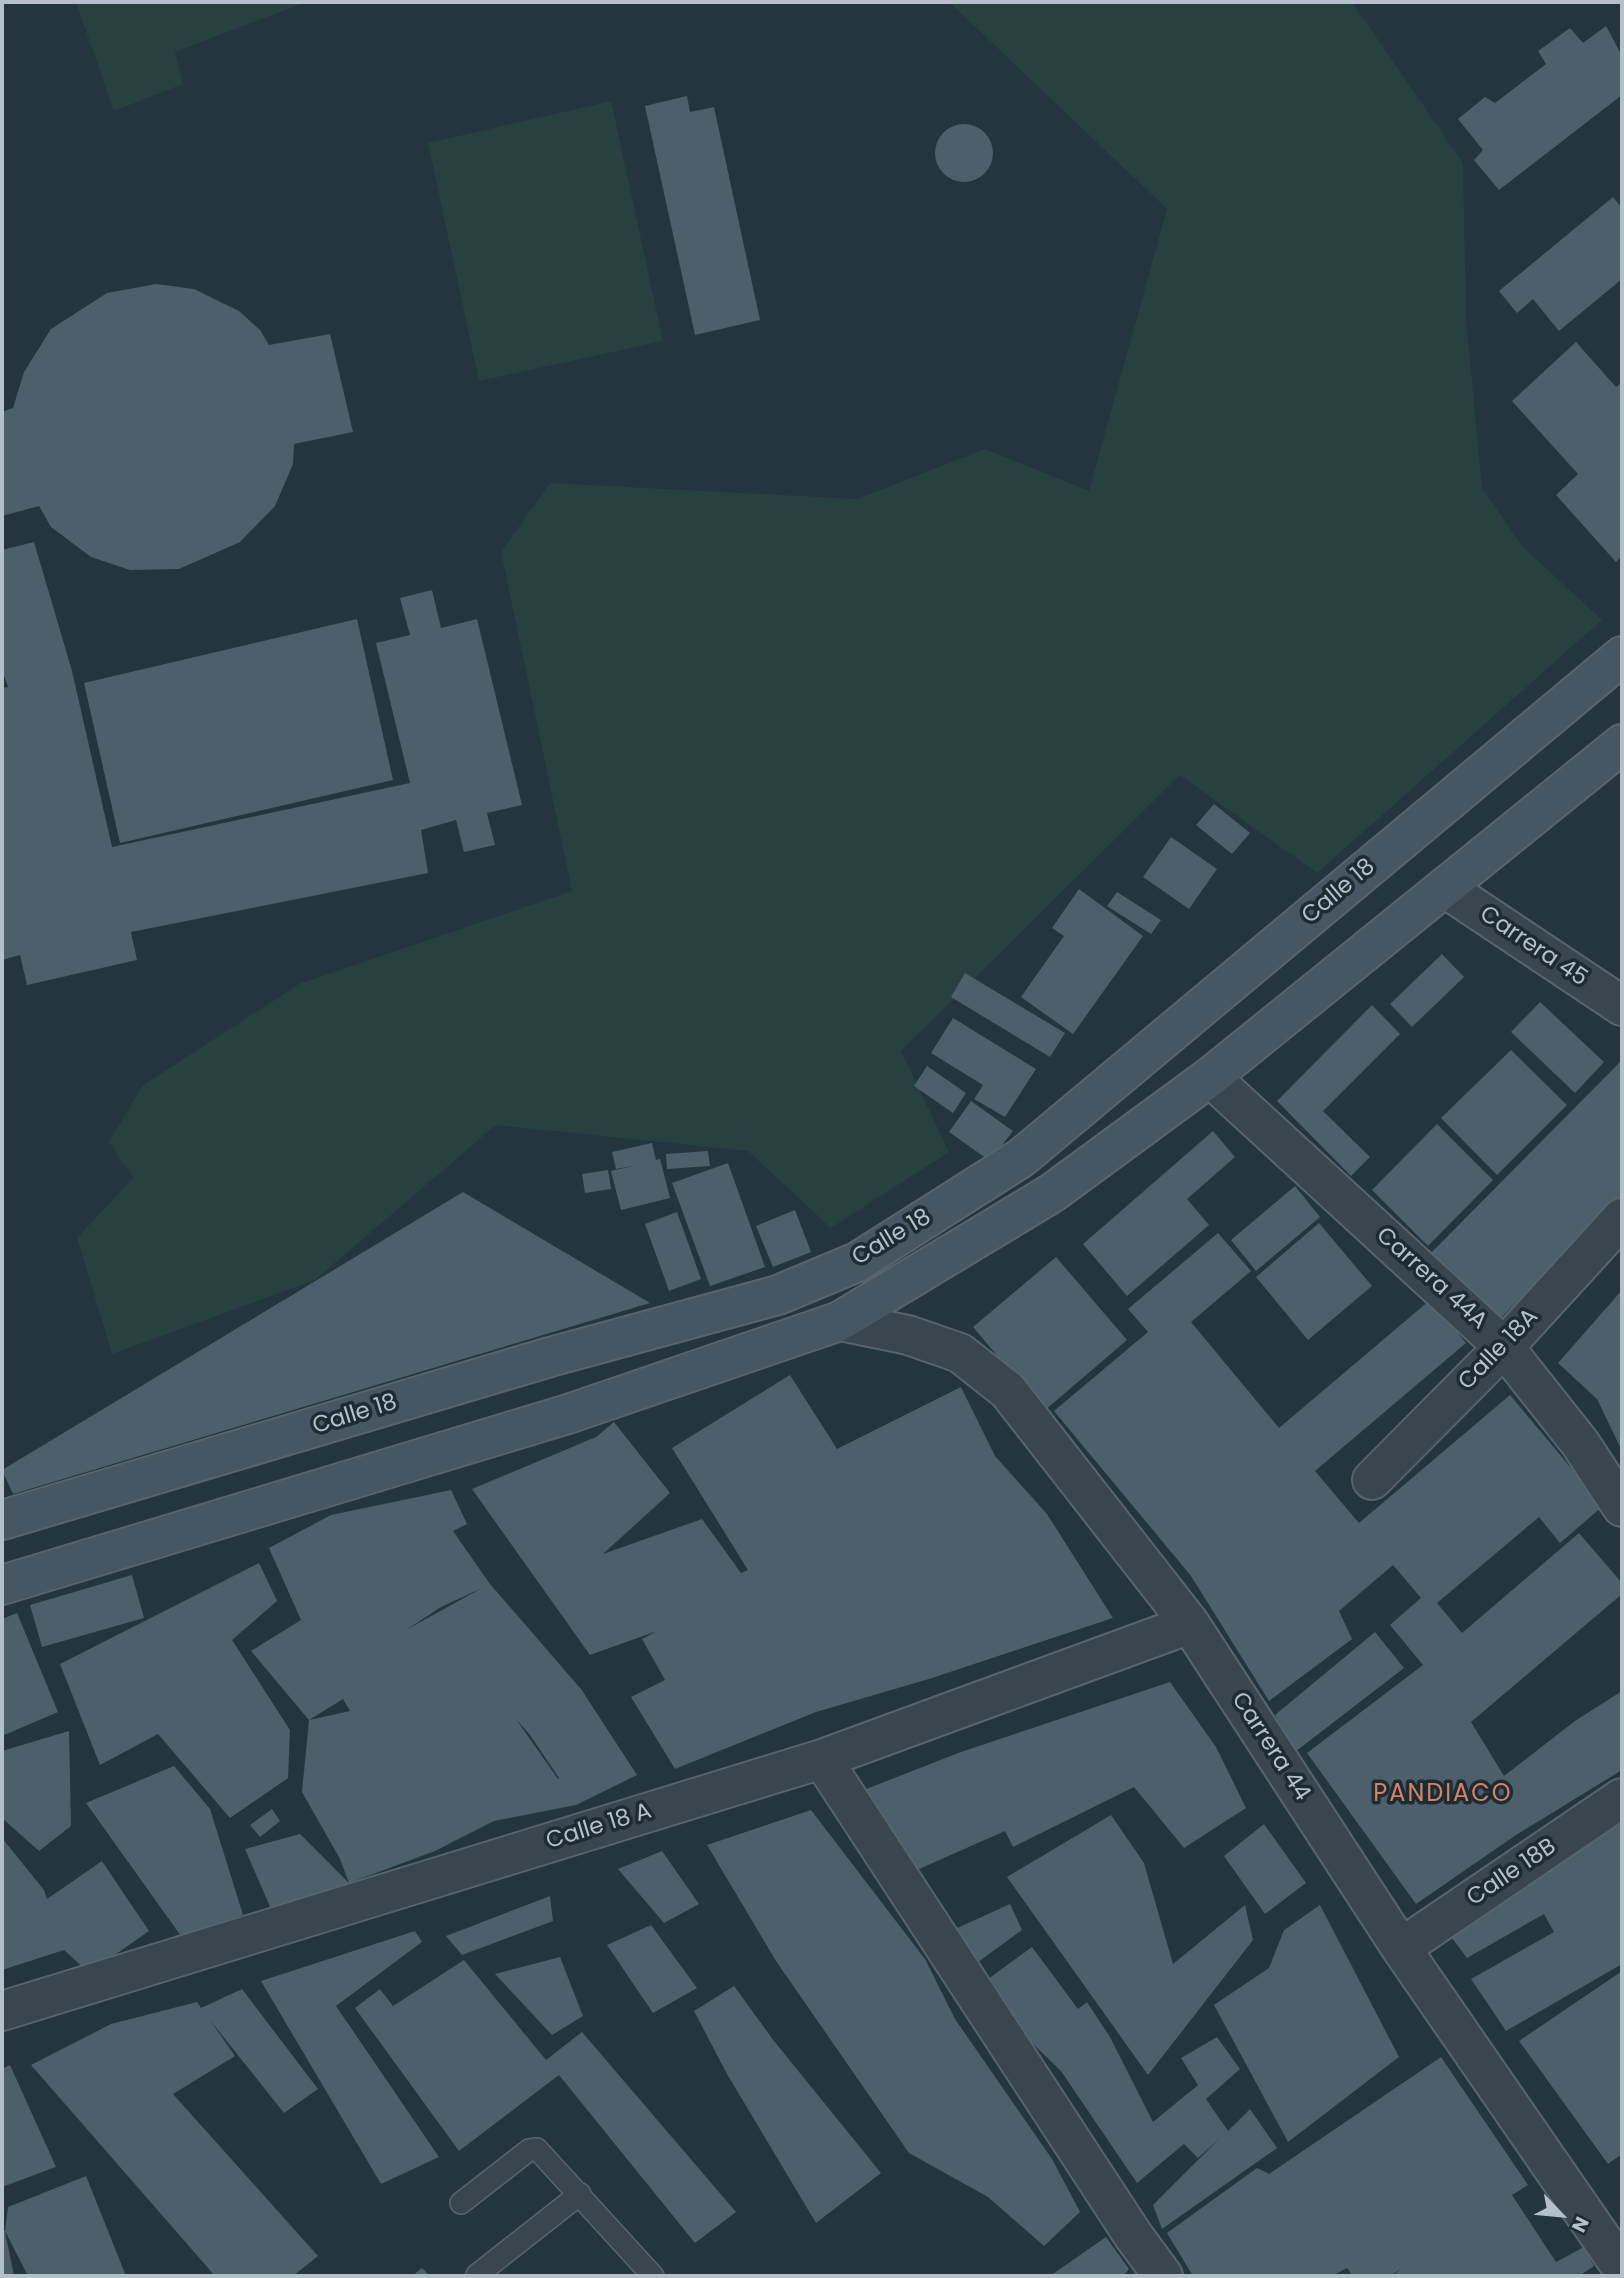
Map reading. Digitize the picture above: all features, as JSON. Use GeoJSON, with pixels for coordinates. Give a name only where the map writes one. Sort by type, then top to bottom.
{"type":"FeatureCollection","features":[{"type":"Feature","properties":{"kind":"main road","name":"Calle 18"},"geometry":{"type":"LineString","coordinates":[[2,1520],[550,1357],[778,1295],[857,1262],[1021,1158],[1622,656]]}},
{"type":"Feature","properties":{"kind":"main road","name":"Calle 18"},"geometry":{"type":"LineString","coordinates":[[2,1585],[568,1414],[840,1321],[1052,1193],[1210,1077],[1622,744]]}},
{"type":"Feature","properties":{"kind":"street","name":"Carrera 45"},"geometry":{"type":"LineString","coordinates":[[1445,888],[1622,1006]]}},
{"type":"Feature","properties":{"kind":"street","name":"Carrera 44A"},"geometry":{"type":"LineString","coordinates":[[1210,1077],[1504,1346],[1580,1443],[1622,1507]]}},
{"type":"Feature","properties":{"kind":"street","name":"Calle 18A"},"geometry":{"type":"LineString","coordinates":[[1372,1480],[1504,1346],[1622,1218]]}},
{"type":"Feature","properties":{"kind":"street","name":"Carrera 44"},"geometry":{"type":"LineString","coordinates":[[840,1321],[908,1335],[960,1353],[1008,1391],[1191,1624],[1401,1948],[1622,2268]]}},
{"type":"Feature","properties":{"kind":"street","name":"Calle 18 A"},"geometry":{"type":"LineString","coordinates":[[2,2011],[822,1759],[1191,1624]]}},
{"type":"Feature","properties":{"kind":"street"},"geometry":{"type":"LineString","coordinates":[[822,1759],[1133,2235],[1163,2276]]}},
{"type":"Feature","properties":{"kind":"street","name":"Calle 18B"},"geometry":{"type":"LineString","coordinates":[[1401,1948],[1622,1798]]}},
{"type":"Feature","properties":{"kind":"lane"},"geometry":{"type":"LineString","coordinates":[[461,2203],[533,2148],[540,2150],[653,2276]]}},
{"type":"Feature","properties":{"kind":"lane"},"geometry":{"type":"LineString","coordinates":[[477,2275],[580,2194]]}},
{"type":"Feature","properties":{"kind":"green space"},"geometry":{"type":"Polygon","coordinates":[[[76,2],[306,2],[175,52],[183,84],[114,111],[76,2]]]}},
{"type":"Feature","properties":{"kind":"green space"},"geometry":{"type":"Polygon","coordinates":[[[949,2],[1352,2],[1463,163],[1466,318],[1482,488],[1523,547],[1602,620],[1317,873],[1180,775],[901,1051],[949,1152],[831,1228],[748,1151],[496,1125],[315,1280],[112,1354],[77,1238],[133,1178],[109,1142],[142,1086],[299,984],[572,891],[501,552],[550,483],[857,499],[985,449],[1089,491],[1167,209],[949,2]]]}},
{"type":"Feature","properties":{"kind":"green space"},"geometry":{"type":"Polygon","coordinates":[[[611,101],[663,341],[479,381],[428,143],[611,101]]]}},
{"type":"Feature","properties":{"kind":"building"},"geometry":{"type":"Polygon","coordinates":[[[1606,26],[1622,56],[1622,95],[1499,190],[1474,160],[1483,150],[1458,119],[1485,97],[1495,103],[1546,64],[1538,51],[1570,28],[1583,43],[1606,26]]]}},
{"type":"Feature","properties":{"kind":"building"},"geometry":{"type":"Polygon","coordinates":[[[687,96],[690,112],[714,107],[760,320],[695,335],[645,106],[687,96]]]}},
{"type":"Feature","properties":{"kind":"building"},"geometry":{"type":"Polygon","coordinates":[[[964,124],[975,126],[988,137],[993,153],[991,164],[980,177],[964,182],[953,180],[940,169],[935,153],[937,142],[948,129],[964,124]]]}},
{"type":"Feature","properties":{"kind":"building"},"geometry":{"type":"Polygon","coordinates":[[[1613,197],[1622,208],[1622,279],[1559,331],[1533,299],[1517,313],[1499,291],[1613,197]]]}},
{"type":"Feature","properties":{"kind":"building"},"geometry":{"type":"Polygon","coordinates":[[[156,284],[194,289],[239,311],[260,330],[269,345],[330,334],[353,432],[294,444],[293,464],[275,506],[240,542],[179,569],[130,570],[91,557],[51,527],[39,506],[2,516],[2,412],[13,408],[24,372],[51,329],[107,293],[156,284]]]}},
{"type":"Feature","properties":{"kind":"building"},"geometry":{"type":"Polygon","coordinates":[[[1576,342],[1616,387],[1622,382],[1622,556],[1616,562],[1556,495],[1578,474],[1512,401],[1576,342]]]}},
{"type":"Feature","properties":{"kind":"building"},"geometry":{"type":"Polygon","coordinates":[[[34,542],[72,671],[112,847],[410,783],[376,643],[410,635],[400,598],[432,590],[441,628],[477,619],[522,805],[487,813],[495,845],[464,852],[456,820],[421,830],[428,873],[131,932],[137,960],[27,985],[20,955],[2,960],[2,688],[8,687],[2,670],[2,550],[34,542]]]}},
{"type":"Feature","properties":{"kind":"building"},"geometry":{"type":"Polygon","coordinates":[[[357,619],[393,780],[120,843],[84,683],[357,619]]]}},
{"type":"Feature","properties":{"kind":"building"},"geometry":{"type":"Polygon","coordinates":[[[1214,804],[1250,833],[1232,854],[1196,825],[1214,804]]]}},
{"type":"Feature","properties":{"kind":"building"},"geometry":{"type":"Polygon","coordinates":[[[1171,837],[1217,869],[1189,909],[1143,877],[1171,837]]]}},
{"type":"Feature","properties":{"kind":"building"},"geometry":{"type":"Polygon","coordinates":[[[1079,889],[1143,936],[1073,1034],[1021,997],[1064,936],[1052,928],[1079,889]]]}},
{"type":"Feature","properties":{"kind":"building"},"geometry":{"type":"Polygon","coordinates":[[[1117,892],[1161,920],[1151,934],[1107,906],[1117,892]]]}},
{"type":"Feature","properties":{"kind":"building"},"geometry":{"type":"Polygon","coordinates":[[[1442,954],[1464,977],[1412,1027],[1390,1004],[1442,954]]]}},
{"type":"Feature","properties":{"kind":"building"},"geometry":{"type":"Polygon","coordinates":[[[965,973],[1065,1033],[1050,1057],[951,997],[965,973]]]}},
{"type":"Feature","properties":{"kind":"building"},"geometry":{"type":"Polygon","coordinates":[[[1540,1002],[1604,1062],[1575,1093],[1511,1032],[1540,1002]]]}},
{"type":"Feature","properties":{"kind":"building"},"geometry":{"type":"Polygon","coordinates":[[[1372,1005],[1400,1034],[1323,1111],[1370,1157],[1351,1176],[1277,1101],[1372,1005]]]}},
{"type":"Feature","properties":{"kind":"building"},"geometry":{"type":"Polygon","coordinates":[[[953,1018],[1036,1069],[1005,1117],[974,1099],[983,1085],[931,1053],[953,1018]]]}},
{"type":"Feature","properties":{"kind":"building"},"geometry":{"type":"Polygon","coordinates":[[[1511,1050],[1567,1105],[1497,1175],[1441,1118],[1511,1050]]]}},
{"type":"Feature","properties":{"kind":"building"},"geometry":{"type":"Polygon","coordinates":[[[1622,1060],[1622,1196],[1497,1322],[1430,1254],[1622,1060]]]}},
{"type":"Feature","properties":{"kind":"building"},"geometry":{"type":"Polygon","coordinates":[[[927,1066],[966,1093],[953,1113],[914,1086],[927,1066]]]}},
{"type":"Feature","properties":{"kind":"building"},"geometry":{"type":"Polygon","coordinates":[[[971,1101],[1013,1131],[990,1161],[949,1132],[971,1101]]]}},
{"type":"Feature","properties":{"kind":"building"},"geometry":{"type":"Polygon","coordinates":[[[1437,1124],[1493,1180],[1428,1246],[1372,1190],[1437,1124]]]}},
{"type":"Feature","properties":{"kind":"building"},"geometry":{"type":"Polygon","coordinates":[[[1213,1131],[1235,1157],[1187,1199],[1209,1225],[1127,1296],[1083,1244],[1213,1131]]]}},
{"type":"Feature","properties":{"kind":"building"},"geometry":{"type":"Polygon","coordinates":[[[652,1143],[656,1160],[660,1159],[670,1198],[621,1210],[611,1171],[633,1166],[616,1169],[612,1152],[652,1143]]]}},
{"type":"Feature","properties":{"kind":"building"},"geometry":{"type":"Polygon","coordinates":[[[708,1151],[710,1166],[667,1169],[666,1154],[708,1151]]]}},
{"type":"Feature","properties":{"kind":"building"},"geometry":{"type":"Polygon","coordinates":[[[728,1163],[765,1267],[710,1286],[672,1183],[728,1163]]]}},
{"type":"Feature","properties":{"kind":"building"},"geometry":{"type":"Polygon","coordinates":[[[608,1170],[611,1189],[585,1193],[582,1174],[608,1170]]]}},
{"type":"Feature","properties":{"kind":"building"},"geometry":{"type":"Polygon","coordinates":[[[1295,1186],[1320,1217],[1256,1271],[1231,1240],[1295,1186]]]}},
{"type":"Feature","properties":{"kind":"building"},"geometry":{"type":"Polygon","coordinates":[[[463,1192],[650,1303],[13,1494],[2,1470],[463,1192]]]}},
{"type":"Feature","properties":{"kind":"building"},"geometry":{"type":"Polygon","coordinates":[[[795,1210],[811,1252],[773,1267],[756,1226],[795,1210]]]}},
{"type":"Feature","properties":{"kind":"building"},"geometry":{"type":"Polygon","coordinates":[[[677,1212],[701,1279],[669,1291],[645,1224],[677,1212]]]}},
{"type":"Feature","properties":{"kind":"building"},"geometry":{"type":"Polygon","coordinates":[[[1319,1223],[1372,1286],[1308,1340],[1256,1277],[1319,1223]]]}},
{"type":"Feature","properties":{"kind":"building"},"geometry":{"type":"Polygon","coordinates":[[[1218,1233],[1251,1271],[1191,1322],[1279,1428],[1430,1300],[1466,1343],[1315,1471],[1359,1523],[1510,1395],[1603,1506],[1560,1543],[1539,1517],[1437,1603],[1462,1633],[1579,1533],[1622,1583],[1622,1594],[1471,1722],[1504,1776],[1575,1721],[1622,1691],[1622,1770],[1516,1835],[1416,1904],[1307,1753],[1423,1665],[1390,1625],[1421,1598],[1393,1565],[1339,1611],[1352,1639],[1269,1701],[1191,1576],[1054,1411],[1148,1332],[1128,1309],[1218,1233]]]}},
{"type":"Feature","properties":{"kind":"building"},"geometry":{"type":"Polygon","coordinates":[[[1056,1257],[1127,1340],[1044,1411],[973,1327],[1056,1257]]]}},
{"type":"Feature","properties":{"kind":"building"},"geometry":{"type":"Polygon","coordinates":[[[1622,1290],[1622,1451],[1597,1399],[1558,1363],[1622,1290]]]}},
{"type":"Feature","properties":{"kind":"building"},"geometry":{"type":"Polygon","coordinates":[[[790,1375],[837,1449],[961,1387],[995,1456],[1047,1514],[1113,1618],[929,1679],[816,1712],[675,1769],[631,1697],[665,1680],[642,1639],[657,1631],[590,1655],[472,1489],[596,1437],[614,1422],[670,1493],[603,1554],[702,1519],[741,1573],[748,1570],[672,1448],[790,1375]]]}},
{"type":"Feature","properties":{"kind":"building"},"geometry":{"type":"Polygon","coordinates":[[[451,1490],[467,1524],[453,1531],[490,1584],[581,1689],[637,1775],[576,1805],[494,1821],[435,1851],[349,1883],[340,1859],[302,1792],[309,1720],[251,1651],[301,1620],[269,1548],[331,1515],[451,1490]],[[482,1588],[441,1607],[406,1630],[482,1588]],[[343,1699],[309,1720],[350,1711],[343,1699]],[[516,1719],[558,1779],[530,1735],[516,1719]]]}},
{"type":"Feature","properties":{"kind":"building"},"geometry":{"type":"Polygon","coordinates":[[[259,1563],[277,1601],[232,1640],[290,1730],[288,1778],[230,1818],[158,1734],[100,1765],[60,1664],[259,1563]]]}},
{"type":"Feature","properties":{"kind":"building"},"geometry":{"type":"Polygon","coordinates":[[[132,1575],[144,1618],[42,1647],[30,1605],[132,1575]]]}},
{"type":"Feature","properties":{"kind":"building"},"geometry":{"type":"Polygon","coordinates":[[[17,1613],[58,1712],[2,1736],[2,1619],[17,1613]]]}},
{"type":"Feature","properties":{"kind":"building"},"geometry":{"type":"Polygon","coordinates":[[[1375,1632],[1404,1668],[1295,1752],[1275,1715],[1375,1632]]]}},
{"type":"Feature","properties":{"kind":"building"},"geometry":{"type":"Polygon","coordinates":[[[1170,1682],[1216,1747],[1246,1808],[1184,1848],[1134,1787],[1013,1847],[1005,1831],[910,1873],[861,1791],[961,1752],[1170,1682]]]}},
{"type":"Feature","properties":{"kind":"building"},"geometry":{"type":"Polygon","coordinates":[[[69,1731],[71,1826],[39,1851],[2,1818],[2,1751],[69,1731]]]}},
{"type":"Feature","properties":{"kind":"building"},"geometry":{"type":"Polygon","coordinates":[[[174,1766],[210,1809],[243,1915],[181,1936],[86,1803],[174,1766]]]}},
{"type":"Feature","properties":{"kind":"building"},"geometry":{"type":"Polygon","coordinates":[[[272,1809],[280,1821],[260,1837],[250,1825],[272,1809]]]}},
{"type":"Feature","properties":{"kind":"building"},"geometry":{"type":"Polygon","coordinates":[[[811,1810],[925,1959],[955,2019],[1052,2159],[1080,2212],[1044,2246],[988,2197],[909,2153],[776,1961],[707,1845],[811,1810]]]}},
{"type":"Feature","properties":{"kind":"building"},"geometry":{"type":"Polygon","coordinates":[[[1111,1815],[1144,1863],[1173,1964],[1245,1905],[1253,1940],[1148,2075],[1007,1877],[1111,1815]]]}},
{"type":"Feature","properties":{"kind":"building"},"geometry":{"type":"Polygon","coordinates":[[[1622,1821],[1622,1964],[1506,2031],[1471,1979],[1554,1932],[1544,1914],[1467,1958],[1443,1926],[1622,1821]]]}},
{"type":"Feature","properties":{"kind":"building"},"geometry":{"type":"Polygon","coordinates":[[[1264,1824],[1306,1883],[1265,1914],[1224,1856],[1264,1824]]]}},
{"type":"Feature","properties":{"kind":"building"},"geometry":{"type":"Polygon","coordinates":[[[300,1834],[349,1883],[271,1909],[245,1849],[300,1834]]]}},
{"type":"Feature","properties":{"kind":"building"},"geometry":{"type":"Polygon","coordinates":[[[2,1838],[44,1890],[47,1899],[102,1861],[149,1931],[89,1973],[64,1950],[2,1970],[2,1838]]]}},
{"type":"Feature","properties":{"kind":"building"},"geometry":{"type":"Polygon","coordinates":[[[662,1851],[699,1904],[664,1923],[618,1869],[662,1851]]]}},
{"type":"Feature","properties":{"kind":"building"},"geometry":{"type":"Polygon","coordinates":[[[550,1896],[553,1921],[462,1955],[446,1936],[550,1896]]]}},
{"type":"Feature","properties":{"kind":"building"},"geometry":{"type":"Polygon","coordinates":[[[1010,1904],[1022,1930],[974,1965],[953,1930],[1010,1904]]]}},
{"type":"Feature","properties":{"kind":"building"},"geometry":{"type":"Polygon","coordinates":[[[1320,1905],[1399,2057],[1288,2142],[1214,2005],[1269,1968],[1284,1930],[1320,1905]]]}},
{"type":"Feature","properties":{"kind":"building"},"geometry":{"type":"Polygon","coordinates":[[[651,1925],[697,1988],[653,2013],[607,1945],[651,1925]]]}},
{"type":"Feature","properties":{"kind":"building"},"geometry":{"type":"Polygon","coordinates":[[[415,1931],[422,1942],[336,2006],[439,2157],[381,2184],[261,1981],[415,1931]]]}},
{"type":"Feature","properties":{"kind":"building"},"geometry":{"type":"Polygon","coordinates":[[[1032,1947],[1078,2009],[1087,2002],[1110,2037],[1153,2122],[1198,2085],[1181,2058],[1217,2037],[1240,2069],[1206,2099],[1228,2131],[1250,2109],[1277,2148],[1162,2229],[1153,2205],[1220,2138],[1198,2158],[1184,2144],[1137,2183],[1061,2071],[1032,2043],[988,1979],[1032,1947]]]}},
{"type":"Feature","properties":{"kind":"building"},"geometry":{"type":"Polygon","coordinates":[[[560,1957],[583,2016],[552,2035],[495,1974],[560,1957]]]}},
{"type":"Feature","properties":{"kind":"building"},"geometry":{"type":"Polygon","coordinates":[[[464,1960],[546,2060],[582,2032],[736,2212],[695,2243],[559,2075],[459,2151],[355,2008],[380,1989],[393,2006],[464,1960]]]}},
{"type":"Feature","properties":{"kind":"building"},"geometry":{"type":"Polygon","coordinates":[[[1622,1971],[1622,2154],[1608,2164],[1519,2041],[1622,1971]]]}},
{"type":"Feature","properties":{"kind":"building"},"geometry":{"type":"Polygon","coordinates":[[[734,1986],[774,2041],[881,2173],[816,2223],[727,2074],[694,2011],[734,1986]]]}},
{"type":"Feature","properties":{"kind":"building"},"geometry":{"type":"Polygon","coordinates":[[[242,1989],[318,2089],[284,2113],[210,2020],[235,2056],[173,2094],[318,2256],[293,2276],[215,2276],[31,2065],[111,2024],[197,2002],[201,2008],[242,1989]]]}},
{"type":"Feature","properties":{"kind":"building"},"geometry":{"type":"Polygon","coordinates":[[[1441,2057],[1528,2185],[1512,2195],[1556,2262],[1584,2247],[1594,2266],[1579,2276],[1392,2276],[1402,2268],[1390,2276],[1353,2276],[1347,2268],[1332,2276],[1193,2276],[1167,2233],[1257,2168],[1269,2174],[1441,2057]]]}},
{"type":"Feature","properties":{"kind":"building"},"geometry":{"type":"Polygon","coordinates":[[[10,2065],[56,2167],[2,2187],[2,2069],[10,2065]]]}},
{"type":"Feature","properties":{"kind":"building"},"geometry":{"type":"Polygon","coordinates":[[[86,2176],[126,2276],[28,2276],[5,2231],[8,2207],[86,2176]]]}},
{"type":"Feature","properties":{"kind":"building"},"geometry":{"type":"Polygon","coordinates":[[[2,2231],[5,2231],[14,2276],[2,2276],[2,2231]]]}},
{"type":"Feature","properties":{"kind":"building"},"geometry":{"type":"Polygon","coordinates":[[[1106,2237],[1129,2269],[1123,2276],[1050,2276],[1106,2237]]]}},
{"type":"Feature","properties":{"kind":"building"},"geometry":{"type":"Polygon","coordinates":[[[422,2268],[430,2276],[412,2276],[422,2268]]]}},
{"type":"Feature","properties":{"kind":"district","name":"PANDIACO"},"geometry":{"type":"Point","coordinates":[1443,1795]}}]}
